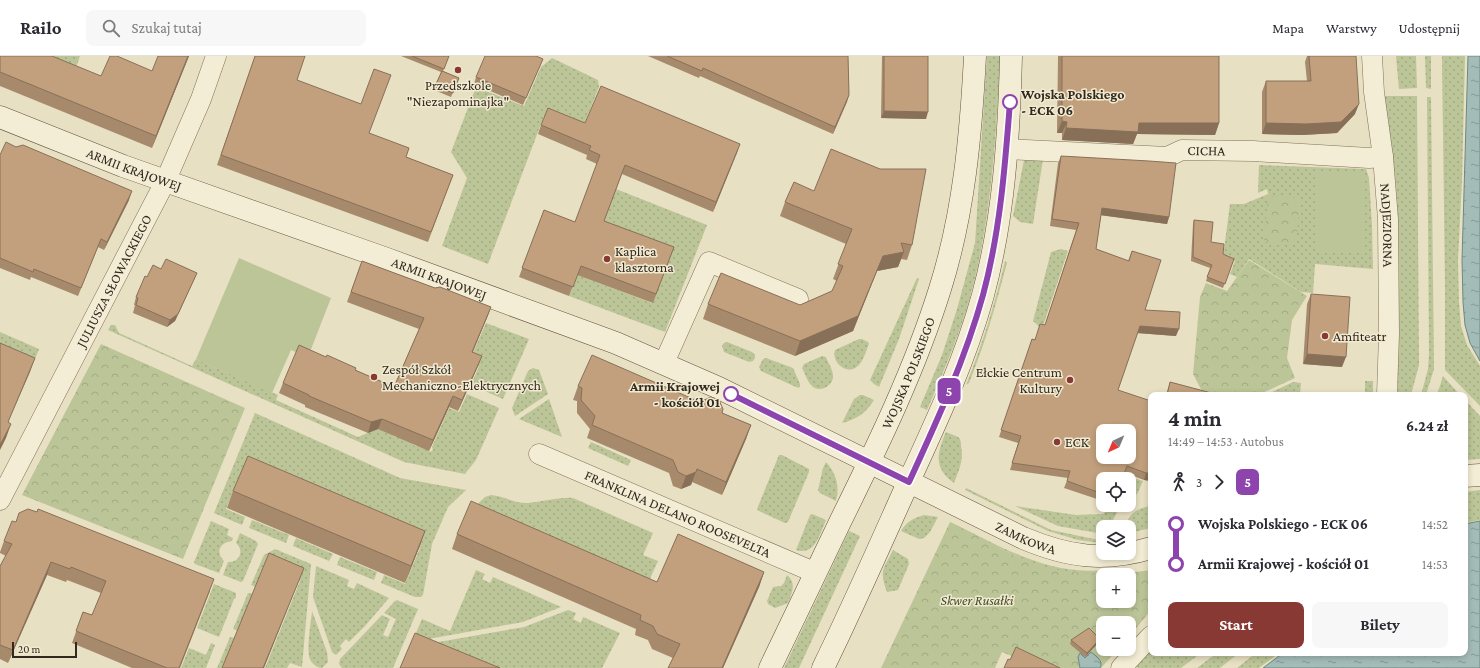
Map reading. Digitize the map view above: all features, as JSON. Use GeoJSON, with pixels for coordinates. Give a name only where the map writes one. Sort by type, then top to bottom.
{"type":"FeatureCollection","features":[{"type":"Feature","properties":{"kind":"street","name":"JULIUSZA SŁOWACKIEGO"},"geometry":{"type":"LineString","coordinates":[[0,500],[165,182],[201,99],[216,56]]}},
{"type":"Feature","properties":{"kind":"street","name":"WOJSKA POLSKIEGO"},"geometry":{"type":"LineString","coordinates":[[770,668],[870,462],[920,348],[942,280],[955,229],[966,166],[972,104],[974,56]]}},
{"type":"Feature","properties":{"kind":"street"},"geometry":{"type":"LineString","coordinates":[[823,668],[909,482],[955,377],[983,295],[997,226],[1006,149],[1012,56]]}},
{"type":"Feature","properties":{"kind":"street","name":"NADJEZIORNA"},"geometry":{"type":"LineString","coordinates":[[1372,56],[1374,92],[1383,156],[1388,219],[1389,334],[1387,392]]}},
{"type":"Feature","properties":{"kind":"street","name":"ARMII KRAJOWEJ"},"geometry":{"type":"LineString","coordinates":[[0,117],[165,182],[387,258],[616,343],[719,388],[870,462]]}},
{"type":"Feature","properties":{"kind":"street","name":"CICHA"},"geometry":{"type":"LineString","coordinates":[[1006,149],[1167,157],[1182,150],[1253,151],[1369,158],[1383,156]]}},
{"type":"Feature","properties":{"kind":"street"},"geometry":{"type":"LineString","coordinates":[[664,363],[709,262],[798,299]]}},
{"type":"Feature","properties":{"kind":"street","name":"FRANKLINA DELANO ROOSEVELTA"},"geometry":{"type":"LineString","coordinates":[[539,454],[816,573]]}},
{"type":"Feature","properties":{"kind":"street","name":"ZAMKOWA"},"geometry":{"type":"LineString","coordinates":[[870,462],[1023,538],[1055,550],[1092,557],[1100,557],[1126,554],[1148,549]]}},
{"type":"Feature","properties":{"kind":"street"},"geometry":{"type":"LineString","coordinates":[[1468,476],[1480,475]]}},
{"type":"Feature","properties":{"kind":"street"},"geometry":{"type":"LineString","coordinates":[[1121,668],[1148,639]]}},
{"type":"Feature","properties":{"kind":"green space"},"geometry":{"type":"Polygon","coordinates":[[[23,56],[80,56],[73,76],[23,56]]]}},
{"type":"Feature","properties":{"kind":"green space"},"geometry":{"type":"Polygon","coordinates":[[[987,56],[1000,56],[997,121],[987,217],[966,311],[948,361],[927,410],[920,407],[942,355],[957,309],[975,243],[987,56]]]}},
{"type":"Feature","properties":{"kind":"green space"},"geometry":{"type":"Polygon","coordinates":[[[1396,56],[1416,56],[1417,88],[1399,89],[1396,56]]]}},
{"type":"Feature","properties":{"kind":"green space"},"geometry":{"type":"Polygon","coordinates":[[[1425,56],[1431,56],[1431,89],[1426,88],[1425,56]]]}},
{"type":"Feature","properties":{"kind":"green space"},"geometry":{"type":"Polygon","coordinates":[[[1442,56],[1465,56],[1462,180],[1458,260],[1459,302],[1461,326],[1467,345],[1480,366],[1480,406],[1445,370],[1442,56]]]}},
{"type":"Feature","properties":{"kind":"green space"},"geometry":{"type":"Polygon","coordinates":[[[552,58],[598,80],[599,87],[581,132],[544,116],[488,264],[442,246],[467,178],[451,152],[476,87],[524,106],[541,67],[552,58]]]}},
{"type":"Feature","properties":{"kind":"green space"},"geometry":{"type":"Polygon","coordinates":[[[1384,96],[1417,96],[1419,365],[1412,392],[1398,392],[1397,218],[1384,96]]]}},
{"type":"Feature","properties":{"kind":"green space"},"geometry":{"type":"Polygon","coordinates":[[[1427,97],[1431,97],[1434,369],[1427,392],[1422,392],[1428,369],[1427,97]]]}},
{"type":"Feature","properties":{"kind":"green space"},"geometry":{"type":"Polygon","coordinates":[[[1043,159],[1033,224],[1020,222],[1013,216],[1024,160],[1043,159]]]}},
{"type":"Feature","properties":{"kind":"green space"},"geometry":{"type":"Polygon","coordinates":[[[1259,165],[1366,169],[1369,178],[1373,269],[1315,264],[1313,293],[1301,292],[1249,259],[1237,277],[1230,274],[1235,261],[1223,257],[1230,204],[1244,204],[1268,194],[1267,189],[1258,193],[1259,165]]]}},
{"type":"Feature","properties":{"kind":"green space"},"geometry":{"type":"Polygon","coordinates":[[[1315,171],[1363,171],[1363,252],[1315,252],[1315,171]]]}},
{"type":"Feature","properties":{"kind":"green space"},"geometry":{"type":"Polygon","coordinates":[[[616,189],[707,225],[665,332],[569,296],[577,275],[652,303],[670,256],[596,241],[616,189]]]}},
{"type":"Feature","properties":{"kind":"green space"},"geometry":{"type":"Polygon","coordinates":[[[1268,196],[1300,198],[1296,245],[1264,242],[1268,196]]]}},
{"type":"Feature","properties":{"kind":"green space"},"geometry":{"type":"Polygon","coordinates":[[[1061,249],[1068,251],[1042,329],[1033,321],[1051,252],[1061,249]]]}},
{"type":"Feature","properties":{"kind":"green space"},"geometry":{"type":"Polygon","coordinates":[[[239,258],[331,298],[308,357],[291,350],[272,393],[196,359],[239,258]]]}},
{"type":"Feature","properties":{"kind":"green space"},"geometry":{"type":"Polygon","coordinates":[[[1249,260],[1307,296],[1292,320],[1287,358],[1295,378],[1265,392],[1202,392],[1193,374],[1200,297],[1206,283],[1227,291],[1249,260]]]}},
{"type":"Feature","properties":{"kind":"green space"},"geometry":{"type":"Polygon","coordinates":[[[1005,261],[1007,263],[990,324],[975,368],[969,383],[966,385],[988,324],[1005,261]]]}},
{"type":"Feature","properties":{"kind":"green space"},"geometry":{"type":"Polygon","coordinates":[[[917,278],[919,279],[899,339],[879,387],[870,380],[917,278]]]}},
{"type":"Feature","properties":{"kind":"green space"},"geometry":{"type":"Polygon","coordinates":[[[486,323],[529,339],[503,399],[471,385],[479,366],[469,362],[486,323]]]}},
{"type":"Feature","properties":{"kind":"green space"},"geometry":{"type":"Polygon","coordinates":[[[111,325],[115,325],[119,333],[192,366],[196,359],[278,395],[276,400],[358,437],[379,428],[394,433],[393,436],[396,437],[398,435],[414,442],[413,445],[417,446],[418,444],[428,449],[430,452],[433,450],[432,447],[449,408],[459,412],[467,394],[499,408],[476,460],[465,474],[404,462],[108,330],[111,325]]]}},
{"type":"Feature","properties":{"kind":"green space"},"geometry":{"type":"Polygon","coordinates":[[[0,332],[39,349],[35,359],[0,344],[0,332]]]}},
{"type":"Feature","properties":{"kind":"green space"},"geometry":{"type":"Polygon","coordinates":[[[859,339],[868,342],[869,344],[861,363],[850,370],[841,367],[834,355],[835,350],[859,339]]]}},
{"type":"Feature","properties":{"kind":"green space"},"geometry":{"type":"Polygon","coordinates":[[[727,342],[752,352],[755,355],[755,358],[753,361],[749,362],[724,352],[722,346],[727,342]]]}},
{"type":"Feature","properties":{"kind":"green space"},"geometry":{"type":"Polygon","coordinates":[[[101,344],[245,408],[183,559],[22,495],[101,344]]]}},
{"type":"Feature","properties":{"kind":"green space"},"geometry":{"type":"Polygon","coordinates":[[[822,356],[826,357],[832,370],[833,378],[832,382],[827,387],[817,389],[807,379],[802,368],[804,364],[822,356]]]}},
{"type":"Feature","properties":{"kind":"green space"},"geometry":{"type":"Polygon","coordinates":[[[766,358],[793,368],[800,384],[799,388],[761,371],[759,367],[763,359],[766,358]]]}},
{"type":"Feature","properties":{"kind":"green space"},"geometry":{"type":"Polygon","coordinates":[[[533,368],[539,370],[548,394],[515,416],[512,408],[528,371],[533,368]]]}},
{"type":"Feature","properties":{"kind":"green space"},"geometry":{"type":"Polygon","coordinates":[[[1443,376],[1457,392],[1438,392],[1443,376]]]}},
{"type":"Feature","properties":{"kind":"green space"},"geometry":{"type":"Polygon","coordinates":[[[1365,381],[1373,381],[1373,392],[1365,392],[1365,381]]]}},
{"type":"Feature","properties":{"kind":"green space"},"geometry":{"type":"Polygon","coordinates":[[[1293,382],[1301,383],[1300,392],[1272,392],[1293,382]]]}},
{"type":"Feature","properties":{"kind":"green space"},"geometry":{"type":"Polygon","coordinates":[[[860,395],[874,400],[868,409],[861,415],[842,423],[854,399],[860,395]]]}},
{"type":"Feature","properties":{"kind":"green space"},"geometry":{"type":"Polygon","coordinates":[[[549,399],[562,437],[519,419],[549,399]]]}},
{"type":"Feature","properties":{"kind":"green space"},"geometry":{"type":"Polygon","coordinates":[[[1468,403],[1480,416],[1480,459],[1468,460],[1468,403]]]}},
{"type":"Feature","properties":{"kind":"green space"},"geometry":{"type":"Polygon","coordinates":[[[255,413],[400,478],[466,490],[448,507],[432,544],[423,595],[421,597],[415,597],[381,583],[384,575],[405,584],[420,548],[241,473],[226,509],[245,517],[242,525],[214,513],[255,413]]]}},
{"type":"Feature","properties":{"kind":"green space"},"geometry":{"type":"Polygon","coordinates":[[[946,432],[958,437],[961,442],[961,460],[954,483],[943,472],[939,460],[940,447],[946,432]]]}},
{"type":"Feature","properties":{"kind":"green space"},"geometry":{"type":"Polygon","coordinates":[[[591,442],[631,460],[628,466],[588,448],[591,442]]]}},
{"type":"Feature","properties":{"kind":"green space"},"geometry":{"type":"Polygon","coordinates":[[[779,455],[782,455],[809,469],[788,522],[785,523],[757,509],[779,455]]]}},
{"type":"Feature","properties":{"kind":"green space"},"geometry":{"type":"Polygon","coordinates":[[[826,462],[835,475],[838,490],[836,501],[820,493],[818,490],[823,468],[826,462]]]}},
{"type":"Feature","properties":{"kind":"green space"},"geometry":{"type":"Polygon","coordinates":[[[1136,479],[1143,481],[1136,495],[1136,479]]]}},
{"type":"Feature","properties":{"kind":"green space"},"geometry":{"type":"Polygon","coordinates":[[[966,488],[1051,530],[1096,539],[1096,542],[1078,540],[1048,531],[965,490],[966,488]]]}},
{"type":"Feature","properties":{"kind":"green space"},"geometry":{"type":"Polygon","coordinates":[[[1480,490],[1480,520],[1468,522],[1468,492],[1480,490]]]}},
{"type":"Feature","properties":{"kind":"green space"},"geometry":{"type":"Polygon","coordinates":[[[491,495],[527,503],[573,498],[653,533],[643,555],[658,561],[644,592],[466,515],[485,497],[491,495]]]}},
{"type":"Feature","properties":{"kind":"green space"},"geometry":{"type":"Polygon","coordinates":[[[1015,506],[1076,515],[1103,514],[1105,512],[1117,512],[1113,520],[1096,520],[1096,533],[1058,526],[1015,506]]]}},
{"type":"Feature","properties":{"kind":"green space"},"geometry":{"type":"Polygon","coordinates":[[[1148,507],[1148,529],[1136,531],[1136,520],[1128,520],[1137,510],[1148,507]]]}},
{"type":"Feature","properties":{"kind":"green space"},"geometry":{"type":"Polygon","coordinates":[[[812,514],[826,520],[819,537],[808,550],[796,550],[810,515],[812,514]]]}},
{"type":"Feature","properties":{"kind":"green space"},"geometry":{"type":"Polygon","coordinates":[[[924,515],[938,517],[930,532],[924,538],[919,539],[901,531],[911,520],[924,515]]]}},
{"type":"Feature","properties":{"kind":"green space"},"geometry":{"type":"Polygon","coordinates":[[[252,520],[289,535],[286,543],[249,528],[252,520]]]}},
{"type":"Feature","properties":{"kind":"green space"},"geometry":{"type":"Polygon","coordinates":[[[211,521],[229,529],[227,535],[233,538],[232,541],[224,543],[220,548],[219,551],[221,558],[224,561],[219,573],[195,564],[194,562],[211,521]]]}},
{"type":"Feature","properties":{"kind":"green space"},"geometry":{"type":"Polygon","coordinates":[[[950,522],[1007,550],[1044,564],[1064,569],[1096,570],[1096,580],[1079,586],[951,525],[950,522]]]}},
{"type":"Feature","properties":{"kind":"green space","name":"Skwer Rusałki"},"geometry":{"type":"Polygon","coordinates":[[[950,522],[1007,552],[1042,566],[1057,570],[1096,574],[1096,608],[1136,608],[1136,572],[1148,570],[1148,614],[1136,628],[1136,616],[1096,616],[1096,656],[1112,656],[1101,668],[1040,668],[1002,652],[995,668],[881,668],[950,522]]]}},
{"type":"Feature","properties":{"kind":"green space"},"geometry":{"type":"Polygon","coordinates":[[[849,531],[860,536],[799,668],[784,668],[849,531]]]}},
{"type":"Feature","properties":{"kind":"green space"},"geometry":{"type":"Polygon","coordinates":[[[240,533],[256,541],[258,544],[243,581],[241,582],[223,575],[228,562],[235,561],[240,556],[240,549],[236,543],[240,533]]]}},
{"type":"Feature","properties":{"kind":"green space"},"geometry":{"type":"Polygon","coordinates":[[[296,538],[333,554],[329,561],[293,546],[296,538]]]}},
{"type":"Feature","properties":{"kind":"green space"},"geometry":{"type":"Polygon","coordinates":[[[275,549],[311,564],[302,667],[290,663],[287,668],[265,668],[300,581],[264,566],[256,587],[251,585],[264,555],[275,549]]]}},
{"type":"Feature","properties":{"kind":"green space"},"geometry":{"type":"Polygon","coordinates":[[[893,550],[908,559],[909,564],[898,590],[887,592],[883,579],[883,570],[893,550]]]}},
{"type":"Feature","properties":{"kind":"green space"},"geometry":{"type":"Polygon","coordinates":[[[340,557],[377,572],[374,580],[337,565],[340,557]]]}},
{"type":"Feature","properties":{"kind":"green space"},"geometry":{"type":"Polygon","coordinates":[[[316,566],[349,580],[347,586],[354,589],[357,583],[389,598],[349,642],[346,639],[340,646],[342,649],[336,655],[332,652],[313,597],[316,566]]]}},
{"type":"Feature","properties":{"kind":"green space"},"geometry":{"type":"Polygon","coordinates":[[[476,570],[485,574],[482,579],[490,583],[493,577],[561,607],[523,622],[412,642],[422,619],[450,631],[476,570]]]}},
{"type":"Feature","properties":{"kind":"green space"},"geometry":{"type":"Polygon","coordinates":[[[787,575],[792,581],[793,585],[791,596],[788,603],[775,608],[768,604],[767,601],[773,587],[781,586],[787,575]]]}},
{"type":"Feature","properties":{"kind":"green space"},"geometry":{"type":"Polygon","coordinates":[[[214,584],[236,593],[236,598],[234,599],[219,637],[197,628],[214,584]]]}},
{"type":"Feature","properties":{"kind":"green space"},"geometry":{"type":"Polygon","coordinates":[[[248,593],[253,594],[238,631],[233,629],[248,593]]]}},
{"type":"Feature","properties":{"kind":"green space"},"geometry":{"type":"Polygon","coordinates":[[[397,600],[418,609],[393,668],[342,668],[339,664],[340,659],[382,615],[390,619],[383,635],[388,637],[396,619],[384,613],[397,600]]]}},
{"type":"Feature","properties":{"kind":"green space"},"geometry":{"type":"Polygon","coordinates":[[[568,610],[576,613],[573,619],[581,623],[583,617],[620,633],[602,668],[454,668],[410,647],[524,627],[568,610]]]}},
{"type":"Feature","properties":{"kind":"green space"},"geometry":{"type":"Polygon","coordinates":[[[312,611],[327,652],[328,662],[322,668],[314,664],[309,656],[312,611]]]}},
{"type":"Feature","properties":{"kind":"green space"},"geometry":{"type":"Polygon","coordinates":[[[230,637],[235,638],[223,668],[217,668],[230,637]]]}},
{"type":"Feature","properties":{"kind":"green space"},"geometry":{"type":"Polygon","coordinates":[[[211,643],[215,645],[206,668],[181,668],[189,648],[206,655],[211,643]]]}},
{"type":"Feature","properties":{"kind":"green space"},"geometry":{"type":"Polygon","coordinates":[[[1148,653],[1148,656],[1197,656],[1181,668],[1138,668],[1136,666],[1148,653]]]}},
{"type":"Feature","properties":{"kind":"green space"},"geometry":{"type":"Polygon","coordinates":[[[1213,656],[1235,656],[1220,668],[1197,668],[1213,656]]]}},
{"type":"Feature","properties":{"kind":"green space"},"geometry":{"type":"Polygon","coordinates":[[[1252,656],[1275,656],[1259,668],[1237,668],[1252,656]]]}},
{"type":"Feature","properties":{"kind":"water"},"geometry":{"type":"Polygon","coordinates":[[[1468,56],[1480,56],[1480,361],[1470,343],[1465,325],[1463,302],[1462,260],[1468,56]]]}},
{"type":"Feature","properties":{"kind":"water"},"geometry":{"type":"Polygon","coordinates":[[[1480,521],[1480,668],[1263,668],[1279,656],[1468,656],[1468,523],[1480,521]]]}},
{"type":"Feature","properties":{"kind":"water"},"geometry":{"type":"Polygon","coordinates":[[[1091,652],[1100,661],[1100,668],[1080,668],[1078,657],[1080,653],[1085,658],[1091,652]]]}},
{"type":"Feature","properties":{"kind":"building"},"geometry":{"type":"Polygon","coordinates":[[[0,56],[52,56],[101,76],[110,56],[117,56],[152,71],[158,56],[188,56],[156,136],[0,72],[0,56]]]}},
{"type":"Feature","properties":{"kind":"building"},"geometry":{"type":"Polygon","coordinates":[[[255,56],[305,56],[297,80],[361,104],[374,69],[391,75],[369,133],[409,148],[406,157],[453,175],[431,232],[221,155],[255,56]]]}},
{"type":"Feature","properties":{"kind":"building"},"geometry":{"type":"Polygon","coordinates":[[[412,56],[449,56],[444,69],[412,56]]]}},
{"type":"Feature","properties":{"kind":"building"},"geometry":{"type":"Polygon","coordinates":[[[485,56],[536,56],[543,59],[526,98],[476,77],[485,56]]]}},
{"type":"Feature","properties":{"kind":"building"},"geometry":{"type":"Polygon","coordinates":[[[667,56],[848,56],[849,95],[835,127],[703,68],[702,71],[667,56]]]}},
{"type":"Feature","properties":{"kind":"building"},"geometry":{"type":"Polygon","coordinates":[[[884,56],[928,56],[928,112],[884,111],[884,56]]]}},
{"type":"Feature","properties":{"kind":"building"},"geometry":{"type":"Polygon","coordinates":[[[1062,56],[1219,56],[1219,123],[1139,123],[1138,132],[1066,128],[1067,122],[1062,121],[1062,56]]]}},
{"type":"Feature","properties":{"kind":"building"},"geometry":{"type":"Polygon","coordinates":[[[1309,56],[1356,56],[1359,104],[1341,122],[1306,124],[1266,123],[1266,81],[1311,81],[1309,56]]]}},
{"type":"Feature","properties":{"kind":"building"},"geometry":{"type":"Polygon","coordinates":[[[442,71],[459,78],[453,93],[435,86],[442,71]]]}},
{"type":"Feature","properties":{"kind":"building"},"geometry":{"type":"Polygon","coordinates":[[[601,86],[740,144],[716,202],[625,165],[604,221],[674,247],[656,294],[581,266],[573,287],[522,268],[544,210],[575,222],[600,155],[589,150],[591,146],[541,125],[548,108],[585,123],[601,86]]]}},
{"type":"Feature","properties":{"kind":"building"},"geometry":{"type":"Polygon","coordinates":[[[6,142],[16,147],[23,145],[132,191],[107,242],[101,239],[81,288],[34,269],[33,272],[0,258],[0,155],[6,142]]]}},
{"type":"Feature","properties":{"kind":"building"},"geometry":{"type":"Polygon","coordinates":[[[831,149],[880,169],[926,169],[912,245],[901,243],[904,252],[883,256],[858,316],[800,341],[708,304],[721,273],[800,305],[832,291],[843,266],[838,264],[852,229],[785,202],[794,182],[814,191],[831,149]]]}},
{"type":"Feature","properties":{"kind":"building","name":"Ełckie Centrum Kultury"},"geometry":{"type":"Polygon","coordinates":[[[1061,156],[1176,163],[1169,217],[1102,208],[1096,249],[1129,261],[1132,251],[1161,260],[1145,310],[1180,312],[1179,329],[1140,326],[1118,390],[1148,400],[1148,473],[1127,466],[1125,472],[1096,472],[1096,491],[1067,481],[1070,471],[1012,463],[1021,436],[1001,430],[1032,339],[1035,340],[1040,324],[1045,325],[1079,223],[1052,219],[1061,156]]]}},
{"type":"Feature","properties":{"kind":"building"},"geometry":{"type":"Polygon","coordinates":[[[1194,220],[1213,222],[1211,242],[1224,244],[1223,254],[1234,259],[1225,284],[1207,277],[1212,265],[1193,257],[1194,220]]]}},
{"type":"Feature","properties":{"kind":"building"},"geometry":{"type":"Polygon","coordinates":[[[166,259],[197,273],[178,314],[170,320],[136,305],[138,298],[136,297],[145,276],[147,277],[153,265],[161,269],[166,259]]]}},
{"type":"Feature","properties":{"kind":"building"},"geometry":{"type":"Polygon","coordinates":[[[362,261],[435,288],[440,287],[491,307],[472,352],[482,356],[462,400],[453,396],[433,440],[382,419],[371,422],[309,396],[283,383],[299,345],[326,357],[327,355],[356,368],[355,370],[394,387],[424,318],[351,292],[362,261]]]}},
{"type":"Feature","properties":{"kind":"building","name":"Amfiteatr"},"geometry":{"type":"Polygon","coordinates":[[[1311,294],[1350,297],[1346,357],[1307,354],[1311,294]]]}},
{"type":"Feature","properties":{"kind":"building"},"geometry":{"type":"Polygon","coordinates":[[[0,343],[35,358],[8,422],[11,424],[0,445],[0,343]]]}},
{"type":"Feature","properties":{"kind":"building"},"geometry":{"type":"Polygon","coordinates":[[[592,355],[700,402],[711,397],[719,400],[723,409],[722,413],[751,425],[726,482],[697,469],[696,472],[686,476],[678,472],[673,460],[592,425],[595,416],[581,400],[582,388],[578,386],[592,355]]]}},
{"type":"Feature","properties":{"kind":"building"},"geometry":{"type":"Polygon","coordinates":[[[1170,382],[1208,392],[1168,392],[1170,382]]]}},
{"type":"Feature","properties":{"kind":"building"},"geometry":{"type":"Polygon","coordinates":[[[248,456],[425,531],[411,566],[233,491],[248,456]]]}},
{"type":"Feature","properties":{"kind":"building"},"geometry":{"type":"Polygon","coordinates":[[[471,501],[657,582],[678,534],[764,572],[722,668],[668,668],[680,644],[657,634],[653,626],[640,620],[641,615],[457,534],[471,501]]]}},
{"type":"Feature","properties":{"kind":"building"},"geometry":{"type":"Polygon","coordinates":[[[28,509],[37,512],[38,509],[214,579],[179,668],[167,668],[76,631],[83,612],[92,615],[106,581],[71,567],[70,569],[51,562],[13,650],[0,645],[0,566],[12,544],[4,541],[12,521],[16,522],[19,513],[28,509]]]}},
{"type":"Feature","properties":{"kind":"building"},"geometry":{"type":"Polygon","coordinates":[[[269,553],[304,568],[263,668],[222,668],[269,553]]]}},
{"type":"Feature","properties":{"kind":"building"},"geometry":{"type":"Polygon","coordinates":[[[1089,628],[1096,635],[1096,643],[1087,653],[1071,640],[1089,628]]]}},
{"type":"Feature","properties":{"kind":"building"},"geometry":{"type":"Polygon","coordinates":[[[415,633],[500,668],[400,668],[415,633]]]}},
{"type":"Feature","properties":{"kind":"building"},"geometry":{"type":"Polygon","coordinates":[[[1016,647],[1060,668],[1004,668],[1008,659],[1010,660],[1016,647]]]}},
{"type":"Feature","properties":{"kind":"bus line","name":"5"},"geometry":{"type":"LineString","coordinates":[[731,394],[909,482],[955,377],[983,295],[996,232],[1003,184],[1010,102]]}},
{"type":"Feature","properties":{"kind":"place","name":"Przedszkole \"Niezapominajka\""},"geometry":{"type":"Point","coordinates":[458,70]}},
{"type":"Feature","properties":{"kind":"place","name":"Wojska Polskiego - ECK 06"},"geometry":{"type":"Point","coordinates":[1010,102]}},
{"type":"Feature","properties":{"kind":"place","name":"Kaplica klasztorna"},"geometry":{"type":"Point","coordinates":[607,259]}},
{"type":"Feature","properties":{"kind":"place","name":"Amfiteatr"},"geometry":{"type":"Point","coordinates":[1325,336]}},
{"type":"Feature","properties":{"kind":"place","name":"Zespół Szkół Mechaniczno-Elektrycznych"},"geometry":{"type":"Point","coordinates":[374,377]}},
{"type":"Feature","properties":{"kind":"place","name":"Ełckie Centrum Kultury"},"geometry":{"type":"Point","coordinates":[1070,380]}},
{"type":"Feature","properties":{"kind":"place","name":"Armii Krajowej - kościół 01"},"geometry":{"type":"Point","coordinates":[731,394]}},
{"type":"Feature","properties":{"kind":"place","name":"ECK"},"geometry":{"type":"Point","coordinates":[1057,442]}}]}
